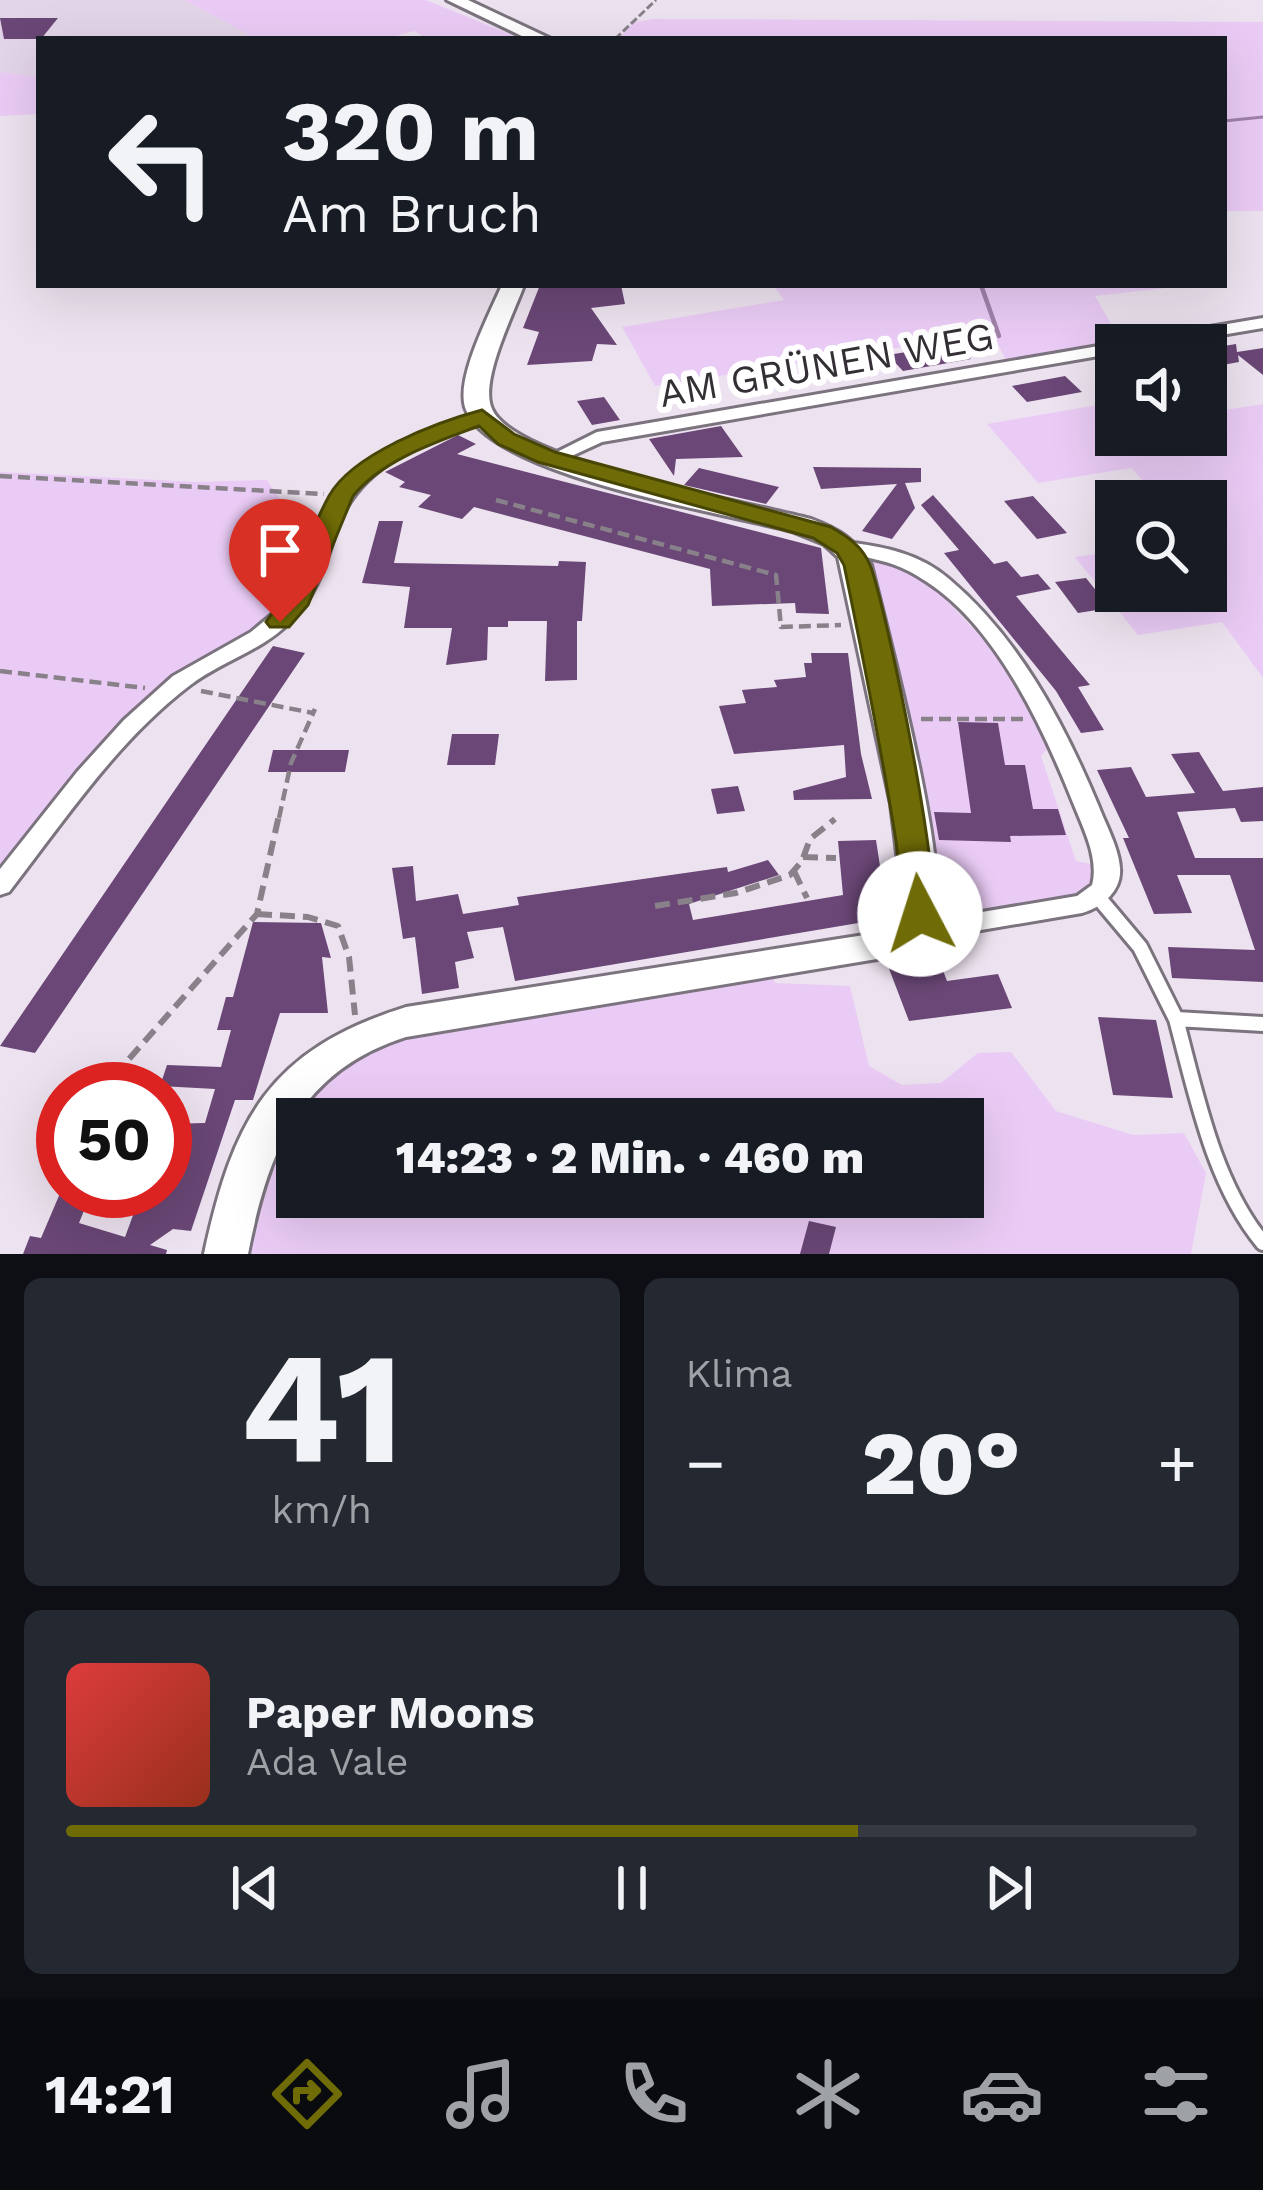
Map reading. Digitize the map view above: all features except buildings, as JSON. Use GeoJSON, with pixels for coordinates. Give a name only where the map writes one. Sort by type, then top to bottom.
{"type":"FeatureCollection","features":[{"type":"Feature","properties":{"kind":"main road"},"geometry":{"type":"LineString","coordinates":[[455,0],[535,36]]}},
{"type":"Feature","properties":{"kind":"main road"},"geometry":{"type":"LineString","coordinates":[[226,1254],[251,1151],[276,1109],[352,1023],[406,1022],[883,945],[915,925],[920,886],[890,719],[857,565],[847,548],[805,526],[552,459],[506,439],[482,417],[480,381],[512,288]]}},
{"type":"Feature","properties":{"kind":"street"},"geometry":{"type":"LineString","coordinates":[[1227,329],[1263,323]]}},
{"type":"Feature","properties":{"kind":"street","name":"AM GRÜNEN WEG"},"geometry":{"type":"LineString","coordinates":[[552,459],[597,437],[1095,352]]}},
{"type":"Feature","properties":{"kind":"street"},"geometry":{"type":"LineString","coordinates":[[0,886],[126,734],[172,690],[280,622],[295,605],[342,495],[356,477],[454,424],[482,417]]}},
{"type":"Feature","properties":{"kind":"street"},"geometry":{"type":"LineString","coordinates":[[847,548],[885,549],[929,573],[956,596],[1002,650],[1070,760],[1108,867],[1106,885],[1098,897],[1007,918],[934,929],[915,925]]}},
{"type":"Feature","properties":{"kind":"lane"},"geometry":{"type":"LineString","coordinates":[[1098,897],[1140,946],[1175,1019],[1227,1178],[1246,1226],[1263,1244]]}},
{"type":"Feature","properties":{"kind":"lane"},"geometry":{"type":"LineString","coordinates":[[1175,1019],[1263,1024]]}},
{"type":"Feature","properties":{"kind":"path"},"geometry":{"type":"LineString","coordinates":[[618,36],[656,0]]}},
{"type":"Feature","properties":{"kind":"path"},"geometry":{"type":"LineString","coordinates":[[0,476],[342,495]]}},
{"type":"Feature","properties":{"kind":"path"},"geometry":{"type":"LineString","coordinates":[[496,500],[776,575],[781,627],[848,625],[843,607]]}},
{"type":"Feature","properties":{"kind":"path"},"geometry":{"type":"LineString","coordinates":[[0,670],[314,711],[290,763],[257,914],[125,1062]]}},
{"type":"Feature","properties":{"kind":"path"},"geometry":{"type":"LineString","coordinates":[[890,719],[1048,718]]}},
{"type":"Feature","properties":{"kind":"path"},"geometry":{"type":"LineString","coordinates":[[655,906],[736,893],[794,871],[810,839],[835,819]]}},
{"type":"Feature","properties":{"kind":"path"},"geometry":{"type":"LineString","coordinates":[[803,857],[836,858]]}},
{"type":"Feature","properties":{"kind":"path"},"geometry":{"type":"LineString","coordinates":[[794,871],[807,898]]}},
{"type":"Feature","properties":{"kind":"path"},"geometry":{"type":"LineString","coordinates":[[257,914],[308,917],[338,926],[349,957],[352,1023]]}},
{"type":"Feature","properties":{"kind":"shaded area"},"geometry":{"type":"Polygon","coordinates":[[[0,0],[184,0],[251,36],[36,36],[36,77],[0,72],[0,0]]]}},
{"type":"Feature","properties":{"kind":"shaded area"},"geometry":{"type":"Polygon","coordinates":[[[184,0],[426,0],[515,36],[423,36],[414,31],[395,36],[251,36],[184,0]]]}},
{"type":"Feature","properties":{"kind":"shaded area"},"geometry":{"type":"Polygon","coordinates":[[[635,22],[1263,22],[1263,211],[1227,211],[1227,36],[621,36],[635,22]]]}},
{"type":"Feature","properties":{"kind":"shaded area"},"geometry":{"type":"Polygon","coordinates":[[[0,72],[36,77],[36,114],[0,116],[0,72]]]}},
{"type":"Feature","properties":{"kind":"shaded area"},"geometry":{"type":"Polygon","coordinates":[[[775,288],[1166,288],[1095,296],[1111,324],[1095,324],[1095,348],[1007,363],[993,333],[655,386],[622,327],[784,300],[775,288]]]}},
{"type":"Feature","properties":{"kind":"shaded area"},"geometry":{"type":"Polygon","coordinates":[[[1263,404],[1263,678],[1222,622],[1138,635],[1119,612],[1227,612],[1227,480],[1143,480],[1131,468],[1038,483],[987,424],[1095,405],[1095,456],[1227,456],[1227,410],[1263,404]]]}},
{"type":"Feature","properties":{"kind":"shaded area"},"geometry":{"type":"Polygon","coordinates":[[[0,472],[197,482],[267,480],[282,502],[319,519],[274,617],[138,705],[0,864],[0,472]]]}},
{"type":"Feature","properties":{"kind":"shaded area"},"geometry":{"type":"Polygon","coordinates":[[[1095,554],[1095,582],[1075,557],[1095,554]]]}},
{"type":"Feature","properties":{"kind":"shaded area"},"geometry":{"type":"Polygon","coordinates":[[[880,558],[913,564],[994,651],[1035,709],[1051,745],[1041,756],[1076,861],[1096,865],[1094,882],[1078,894],[954,915],[939,907],[899,674],[870,564],[880,558]]]}},
{"type":"Feature","properties":{"kind":"shaded area"},"geometry":{"type":"Polygon","coordinates":[[[773,976],[775,983],[850,986],[869,1066],[902,1085],[941,1083],[978,1053],[1011,1052],[1056,1111],[1133,1135],[1184,1133],[1206,1173],[1191,1254],[246,1254],[253,1187],[276,1142],[276,1218],[984,1218],[984,1098],[312,1098],[340,1073],[409,1034],[773,976]]]}},
{"type":"Feature","properties":{"kind":"waterway"},"geometry":{"type":"LineString","coordinates":[[1227,121],[1263,117]]}},
{"type":"Feature","properties":{"kind":"waterway"},"geometry":{"type":"LineString","coordinates":[[982,288],[999,336]]}},
{"type":"Feature","properties":{"kind":"route"},"geometry":{"type":"LineString","coordinates":[[280,622],[295,605],[342,495],[356,477],[418,441],[482,417],[506,439],[547,457],[822,532],[847,548],[857,565],[890,719],[920,886],[920,914]]}}]}
